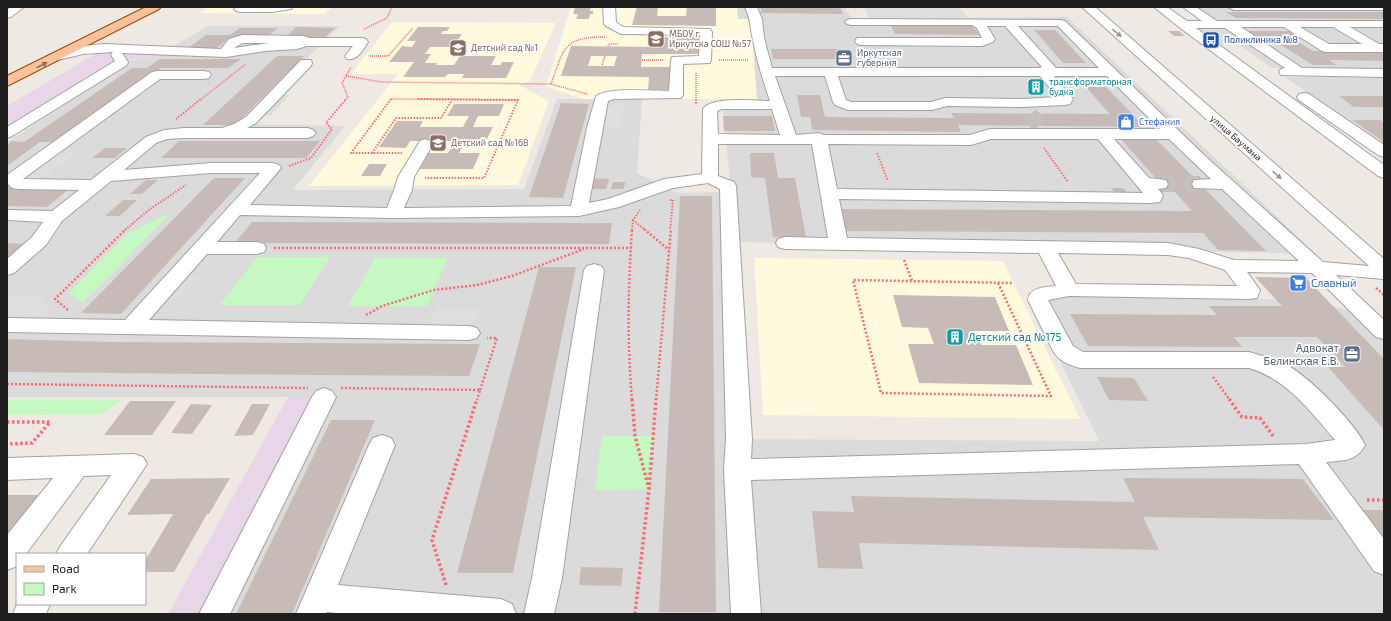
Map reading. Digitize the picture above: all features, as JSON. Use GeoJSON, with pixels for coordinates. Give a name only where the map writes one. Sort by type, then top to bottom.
{"type":"FeatureCollection","features":[{"type":"Feature","properties":{"kind":"main road"},"geometry":{"type":"LineString","coordinates":[[30,56],[132,7]]}},
{"type":"Feature","properties":{"kind":"main road"},"geometry":{"type":"LineString","coordinates":[[7,82],[155,7]]}},
{"type":"Feature","properties":{"kind":"street"},"geometry":{"type":"LineString","coordinates":[[7,16],[18,7]]}},
{"type":"Feature","properties":{"kind":"street"},"geometry":{"type":"LineString","coordinates":[[244,7],[240,9],[272,9],[287,7]]}},
{"type":"Feature","properties":{"kind":"street"},"geometry":{"type":"LineString","coordinates":[[751,7],[756,19],[758,38],[767,72],[779,104],[789,138]]}},
{"type":"Feature","properties":{"kind":"street","name":"улица Баумана"},"geometry":{"type":"LineString","coordinates":[[1088,7],[1384,269]]}},
{"type":"Feature","properties":{"kind":"street"},"geometry":{"type":"LineString","coordinates":[[1160,7],[1384,173]]}},
{"type":"Feature","properties":{"kind":"street"},"geometry":{"type":"LineString","coordinates":[[1189,7],[1214,24]]}},
{"type":"Feature","properties":{"kind":"street"},"geometry":{"type":"LineString","coordinates":[[1234,7],[1384,7]]}},
{"type":"Feature","properties":{"kind":"street"},"geometry":{"type":"LineString","coordinates":[[600,27],[606,8]]}},
{"type":"Feature","properties":{"kind":"street"},"geometry":{"type":"LineString","coordinates":[[579,211],[594,128],[601,99],[605,96],[614,95],[676,95],[677,60],[705,60],[706,32],[647,32],[621,30],[610,24],[606,8]]}},
{"type":"Feature","properties":{"kind":"street"},"geometry":{"type":"LineString","coordinates":[[869,61],[849,18],[1010,23],[1061,23],[1173,134],[1317,267],[1384,332]]}},
{"type":"Feature","properties":{"kind":"street"},"geometry":{"type":"LineString","coordinates":[[861,41],[970,42],[990,39],[981,26],[974,22]]}},
{"type":"Feature","properties":{"kind":"street"},"geometry":{"type":"LineString","coordinates":[[830,71],[840,102],[848,106],[932,106],[946,102],[1026,108],[1065,101],[1066,99],[1047,71],[1010,23]]}},
{"type":"Feature","properties":{"kind":"street"},"geometry":{"type":"LineString","coordinates":[[1228,24],[1299,72]]}},
{"type":"Feature","properties":{"kind":"street"},"geometry":{"type":"LineString","coordinates":[[1286,24],[1326,48],[1381,48]]}},
{"type":"Feature","properties":{"kind":"street"},"geometry":{"type":"LineString","coordinates":[[1335,24],[1381,48]]}},
{"type":"Feature","properties":{"kind":"street"},"geometry":{"type":"LineString","coordinates":[[1183,25],[1384,24]]}},
{"type":"Feature","properties":{"kind":"street"},"geometry":{"type":"LineString","coordinates":[[104,48],[97,42],[99,36],[106,31]]}},
{"type":"Feature","properties":{"kind":"street"},"geometry":{"type":"LineString","coordinates":[[608,37],[648,36],[647,32]]}},
{"type":"Feature","properties":{"kind":"street"},"geometry":{"type":"LineString","coordinates":[[226,53],[228,47],[235,41],[242,39],[267,43],[304,40],[306,42],[362,42],[351,61]]}},
{"type":"Feature","properties":{"kind":"street"},"geometry":{"type":"LineString","coordinates":[[58,56],[83,50],[104,48],[123,52],[246,52],[267,43]]}},
{"type":"Feature","properties":{"kind":"street"},"geometry":{"type":"LineString","coordinates":[[1230,45],[1272,72],[1384,152]]}},
{"type":"Feature","properties":{"kind":"street"},"geometry":{"type":"LineString","coordinates":[[7,118],[123,52]]}},
{"type":"Feature","properties":{"kind":"street"},"geometry":{"type":"LineString","coordinates":[[7,133],[122,62],[123,52]]}},
{"type":"Feature","properties":{"kind":"street"},"geometry":{"type":"LineString","coordinates":[[767,72],[830,71],[869,61],[1047,71],[1110,72]]}},
{"type":"Feature","properties":{"kind":"street"},"geometry":{"type":"LineString","coordinates":[[223,132],[239,127],[251,120],[306,63]]}},
{"type":"Feature","properties":{"kind":"street"},"geometry":{"type":"LineString","coordinates":[[1247,72],[1384,73]]}},
{"type":"Feature","properties":{"kind":"street"},"geometry":{"type":"LineString","coordinates":[[131,328],[273,168],[211,168],[101,181],[18,184],[12,179],[157,75],[204,75]]}},
{"type":"Feature","properties":{"kind":"street"},"geometry":{"type":"LineString","coordinates":[[710,178],[710,108],[713,106],[779,104]]}},
{"type":"Feature","properties":{"kind":"street"},"geometry":{"type":"LineString","coordinates":[[710,139],[819,138],[971,140],[990,134],[1039,131],[1102,134],[1173,134]]}},
{"type":"Feature","properties":{"kind":"street"},"geometry":{"type":"LineString","coordinates":[[7,269],[39,241],[56,217],[151,140],[164,135],[184,133],[308,132]]}},
{"type":"Feature","properties":{"kind":"street"},"geometry":{"type":"LineString","coordinates":[[830,194],[1154,198],[1152,183],[1102,134]]}},
{"type":"Feature","properties":{"kind":"street"},"geometry":{"type":"LineString","coordinates":[[819,138],[839,245]]}},
{"type":"Feature","properties":{"kind":"street"},"geometry":{"type":"LineString","coordinates":[[393,213],[403,190],[406,178],[425,144]]}},
{"type":"Feature","properties":{"kind":"street"},"geometry":{"type":"LineString","coordinates":[[233,212],[393,213],[579,211],[613,203],[670,183],[710,178],[728,186],[738,470],[746,614]]}},
{"type":"Feature","properties":{"kind":"street"},"geometry":{"type":"LineString","coordinates":[[1200,184],[1226,184]]}},
{"type":"Feature","properties":{"kind":"street"},"geometry":{"type":"LineString","coordinates":[[7,216],[56,217]]}},
{"type":"Feature","properties":{"kind":"street"},"geometry":{"type":"LineString","coordinates":[[785,243],[1168,249],[1192,253],[1232,266],[1317,267],[1384,273]]}},
{"type":"Feature","properties":{"kind":"street"},"geometry":{"type":"LineString","coordinates":[[202,248],[257,248]]}},
{"type":"Feature","properties":{"kind":"street"},"geometry":{"type":"LineString","coordinates":[[1045,248],[1069,290]]}},
{"type":"Feature","properties":{"kind":"street"},"geometry":{"type":"LineString","coordinates":[[539,614],[547,578],[590,259]]}},
{"type":"Feature","properties":{"kind":"street"},"geometry":{"type":"LineString","coordinates":[[738,470],[1296,454],[1348,449],[1352,445],[1350,440],[1294,380],[1282,372],[1260,362],[1249,360],[1080,360],[1064,351],[1038,300],[1038,297],[1043,294],[1069,290],[1250,293],[1250,290],[1232,266]]}},
{"type":"Feature","properties":{"kind":"street"},"geometry":{"type":"LineString","coordinates":[[7,326],[469,333]]}},
{"type":"Feature","properties":{"kind":"street"},"geometry":{"type":"LineString","coordinates":[[214,614],[324,391]]}},
{"type":"Feature","properties":{"kind":"street"},"geometry":{"type":"LineString","coordinates":[[382,445],[314,606],[453,609],[502,614]]}},
{"type":"Feature","properties":{"kind":"street"},"geometry":{"type":"LineString","coordinates":[[1296,454],[1384,562]]}},
{"type":"Feature","properties":{"kind":"street"},"geometry":{"type":"LineString","coordinates":[[7,469],[134,464],[72,553]]}},
{"type":"Feature","properties":{"kind":"street"},"geometry":{"type":"LineString","coordinates":[[7,557],[77,466]]}},
{"type":"Feature","properties":{"kind":"street"},"geometry":{"type":"LineString","coordinates":[[28,614],[34,605]]}},
{"type":"Feature","properties":{"kind":"path"},"geometry":{"type":"LineString","coordinates":[[366,56],[388,56],[413,28]]}},
{"type":"Feature","properties":{"kind":"path"},"geometry":{"type":"LineString","coordinates":[[552,84],[566,46],[571,41],[580,38],[608,37]]}},
{"type":"Feature","properties":{"kind":"path"},"geometry":{"type":"LineString","coordinates":[[151,140],[231,74],[258,56],[246,52]]}},
{"type":"Feature","properties":{"kind":"path"},"geometry":{"type":"LineString","coordinates":[[602,65],[605,56]]}},
{"type":"Feature","properties":{"kind":"path"},"geometry":{"type":"LineString","coordinates":[[642,60],[677,60]]}},
{"type":"Feature","properties":{"kind":"path"},"geometry":{"type":"LineString","coordinates":[[730,60],[753,60]]}},
{"type":"Feature","properties":{"kind":"path"},"geometry":{"type":"LineString","coordinates":[[269,172],[311,158],[332,129],[326,123],[348,97],[342,83],[351,61]]}},
{"type":"Feature","properties":{"kind":"path"},"geometry":{"type":"LineString","coordinates":[[346,76],[381,82],[552,84],[593,95],[614,95]]}},
{"type":"Feature","properties":{"kind":"path"},"geometry":{"type":"LineString","coordinates":[[372,153],[396,118],[441,118],[452,100]]}},
{"type":"Feature","properties":{"kind":"path"},"geometry":{"type":"LineString","coordinates":[[1039,131],[1078,198]]}},
{"type":"Feature","properties":{"kind":"path"},"geometry":{"type":"LineString","coordinates":[[872,139],[893,195]]}},
{"type":"Feature","properties":{"kind":"path"},"geometry":{"type":"LineString","coordinates":[[70,312],[55,299],[118,237],[166,196],[192,182]]}},
{"type":"Feature","properties":{"kind":"path"},"geometry":{"type":"LineString","coordinates":[[635,614],[649,489],[673,200]]}},
{"type":"Feature","properties":{"kind":"path"},"geometry":{"type":"LineString","coordinates":[[643,206],[633,220],[628,289],[628,354],[635,436],[649,489]]}},
{"type":"Feature","properties":{"kind":"path"},"geometry":{"type":"LineString","coordinates":[[633,220],[669,250]]}},
{"type":"Feature","properties":{"kind":"path"},"geometry":{"type":"LineString","coordinates":[[257,248],[590,259]]}},
{"type":"Feature","properties":{"kind":"path"},"geometry":{"type":"LineString","coordinates":[[335,331],[382,306],[434,290],[477,285],[631,248]]}},
{"type":"Feature","properties":{"kind":"path"},"geometry":{"type":"LineString","coordinates":[[904,260],[912,281]]}},
{"type":"Feature","properties":{"kind":"path"},"geometry":{"type":"LineString","coordinates":[[998,283],[1051,396],[881,393],[853,280],[1013,283]]}},
{"type":"Feature","properties":{"kind":"path"},"geometry":{"type":"LineString","coordinates":[[453,609],[432,540],[497,338]]}},
{"type":"Feature","properties":{"kind":"path"},"geometry":{"type":"LineString","coordinates":[[1202,360],[1242,417],[1260,418],[1296,454]]}},
{"type":"Feature","properties":{"kind":"path"},"geometry":{"type":"LineString","coordinates":[[7,384],[324,391],[480,390]]}},
{"type":"Feature","properties":{"kind":"path"},"geometry":{"type":"LineString","coordinates":[[7,422],[50,422],[32,443],[7,444]]}},
{"type":"Feature","properties":{"kind":"shaded area"},"geometry":{"type":"Polygon","coordinates":[[[209,7],[332,7],[325,14],[199,13],[209,7]]]}},
{"type":"Feature","properties":{"kind":"shaded area","name":"МБОУ г. Иркутска СОШ №57"},"geometry":{"type":"Polygon","coordinates":[[[571,7],[737,7],[738,19],[751,19],[757,99],[583,99],[545,86],[571,7]]]}},
{"type":"Feature","properties":{"kind":"shaded area"},"geometry":{"type":"Polygon","coordinates":[[[713,7],[844,7],[852,19],[1067,17],[1316,254],[736,242],[713,7]]]}},
{"type":"Feature","properties":{"kind":"shaded area"},"geometry":{"type":"Polygon","coordinates":[[[864,7],[959,7],[970,21],[870,20],[864,7]]]}},
{"type":"Feature","properties":{"kind":"shaded area"},"geometry":{"type":"Polygon","coordinates":[[[1185,7],[1384,7],[1384,68],[1272,68],[1185,7]]]}},
{"type":"Feature","properties":{"kind":"shaded area","name":"Детский сад №168"},"geometry":{"type":"Polygon","coordinates":[[[392,22],[556,23],[530,81],[519,85],[549,101],[518,185],[309,186],[398,74],[351,74],[392,22]]]}},
{"type":"Feature","properties":{"kind":"shaded area"},"geometry":{"type":"Polygon","coordinates":[[[208,26],[340,26],[240,124],[345,126],[293,190],[524,189],[557,99],[642,99],[637,173],[678,193],[721,192],[726,439],[1099,441],[1027,294],[1306,300],[1357,312],[1384,340],[1384,614],[222,614],[333,397],[7,397],[7,142],[128,63],[129,60],[157,58],[164,52],[208,26]]]}},
{"type":"Feature","properties":{"kind":"shaded area"},"geometry":{"type":"Polygon","coordinates":[[[1187,27],[1214,27],[1240,45],[1211,45],[1187,27]]]}},
{"type":"Feature","properties":{"kind":"shaded area"},"geometry":{"type":"Polygon","coordinates":[[[102,50],[164,52],[157,58],[123,60],[7,131],[7,106],[102,50]]]}},
{"type":"Feature","properties":{"kind":"shaded area"},"geometry":{"type":"Polygon","coordinates":[[[921,75],[969,76],[971,80],[923,80],[921,75]]]}},
{"type":"Feature","properties":{"kind":"shaded area"},"geometry":{"type":"Polygon","coordinates":[[[982,76],[1032,76],[1036,80],[985,80],[982,76]]]}},
{"type":"Feature","properties":{"kind":"shaded area"},"geometry":{"type":"Polygon","coordinates":[[[1285,77],[1384,77],[1384,147],[1285,77]]]}},
{"type":"Feature","properties":{"kind":"shaded area"},"geometry":{"type":"Polygon","coordinates":[[[275,95],[290,95],[271,115],[255,116],[275,95]]]}},
{"type":"Feature","properties":{"kind":"shaded area"},"geometry":{"type":"Polygon","coordinates":[[[599,105],[623,105],[619,128],[594,128],[599,105]]]}},
{"type":"Feature","properties":{"kind":"shaded area"},"geometry":{"type":"Polygon","coordinates":[[[53,150],[78,150],[33,184],[18,184],[53,150]]]}},
{"type":"Feature","properties":{"kind":"shaded area"},"geometry":{"type":"Polygon","coordinates":[[[754,258],[1003,261],[1080,419],[763,415],[754,258]]]}},
{"type":"Feature","properties":{"kind":"shaded area"},"geometry":{"type":"Polygon","coordinates":[[[175,278],[195,279],[177,298],[157,298],[175,278]]]}},
{"type":"Feature","properties":{"kind":"shaded area"},"geometry":{"type":"Polygon","coordinates":[[[7,295],[38,296],[49,310],[33,326],[7,325],[7,295]]]}},
{"type":"Feature","properties":{"kind":"shaded area"},"geometry":{"type":"Polygon","coordinates":[[[437,309],[479,309],[469,333],[426,332],[437,309]]]}},
{"type":"Feature","properties":{"kind":"shaded area"},"geometry":{"type":"Polygon","coordinates":[[[288,397],[324,397],[214,614],[168,614],[288,397]]]}},
{"type":"Feature","properties":{"kind":"green space"},"geometry":{"type":"Polygon","coordinates":[[[172,212],[83,303],[69,293],[128,233],[172,212]]]}},
{"type":"Feature","properties":{"kind":"green space"},"geometry":{"type":"Polygon","coordinates":[[[257,257],[330,257],[299,305],[220,305],[257,257]]]}},
{"type":"Feature","properties":{"kind":"green space"},"geometry":{"type":"Polygon","coordinates":[[[375,258],[448,258],[427,306],[348,306],[375,258]]]}},
{"type":"Feature","properties":{"kind":"green space"},"geometry":{"type":"Polygon","coordinates":[[[7,400],[122,400],[103,414],[7,415],[7,400]]]}},
{"type":"Feature","properties":{"kind":"green space"},"geometry":{"type":"Polygon","coordinates":[[[602,436],[654,436],[649,489],[595,490],[602,436]]]}},
{"type":"Feature","properties":{"kind":"building"},"geometry":{"type":"Polygon","coordinates":[[[575,7],[591,7],[590,11],[593,11],[593,14],[590,14],[589,19],[576,19],[578,14],[573,14],[575,7]]]}},
{"type":"Feature","properties":{"kind":"building"},"geometry":{"type":"Polygon","coordinates":[[[637,7],[658,7],[657,16],[686,16],[687,7],[716,7],[716,26],[632,25],[637,7]]]}},
{"type":"Feature","properties":{"kind":"building"},"geometry":{"type":"Polygon","coordinates":[[[761,7],[840,7],[843,14],[761,13],[761,7]]]}},
{"type":"Feature","properties":{"kind":"building"},"geometry":{"type":"Polygon","coordinates":[[[1225,12],[1384,12],[1384,19],[1236,18],[1225,12]]]}},
{"type":"Feature","properties":{"kind":"building"},"geometry":{"type":"Polygon","coordinates":[[[890,24],[971,25],[980,35],[895,34],[890,24]]]}},
{"type":"Feature","properties":{"kind":"building"},"geometry":{"type":"Polygon","coordinates":[[[296,27],[335,28],[324,38],[285,38],[296,27]]]}},
{"type":"Feature","properties":{"kind":"building"},"geometry":{"type":"Polygon","coordinates":[[[418,27],[450,27],[447,31],[443,31],[441,34],[462,34],[453,47],[430,47],[425,54],[431,54],[425,63],[437,63],[436,65],[454,65],[460,56],[496,56],[491,65],[501,65],[502,62],[514,62],[506,78],[462,78],[464,74],[448,74],[445,77],[403,77],[414,62],[389,62],[402,46],[412,47],[416,41],[407,41],[418,27]]]}},
{"type":"Feature","properties":{"kind":"building"},"geometry":{"type":"Polygon","coordinates":[[[240,28],[278,28],[267,37],[231,37],[215,49],[188,48],[206,35],[230,35],[240,28]]]}},
{"type":"Feature","properties":{"kind":"building"},"geometry":{"type":"Polygon","coordinates":[[[1034,30],[1055,30],[1086,63],[1063,63],[1034,30]]]}},
{"type":"Feature","properties":{"kind":"building"},"geometry":{"type":"Polygon","coordinates":[[[1168,31],[1179,31],[1185,36],[1174,36],[1168,31]]]}},
{"type":"Feature","properties":{"kind":"building"},"geometry":{"type":"Polygon","coordinates":[[[1242,31],[1292,31],[1305,39],[1293,39],[1313,51],[1384,51],[1384,61],[1329,60],[1337,65],[1313,65],[1271,39],[1254,39],[1242,31]]]}},
{"type":"Feature","properties":{"kind":"building"},"geometry":{"type":"Polygon","coordinates":[[[657,37],[700,37],[700,54],[642,54],[641,67],[676,67],[675,90],[648,90],[649,77],[561,76],[571,46],[656,47],[657,37]],[[591,56],[588,66],[614,66],[617,56],[591,56]]]}},
{"type":"Feature","properties":{"kind":"building"},"geometry":{"type":"Polygon","coordinates":[[[771,49],[850,49],[854,59],[773,59],[771,49]]]}},
{"type":"Feature","properties":{"kind":"building"},"geometry":{"type":"Polygon","coordinates":[[[277,56],[304,56],[235,125],[203,125],[277,56]]]}},
{"type":"Feature","properties":{"kind":"building"},"geometry":{"type":"Polygon","coordinates":[[[160,59],[241,59],[228,68],[161,68],[57,142],[40,142],[7,166],[7,145],[12,141],[24,142],[132,68],[147,68],[160,59]]]}},
{"type":"Feature","properties":{"kind":"building","name":"трансформаторная будка"},"geometry":{"type":"Polygon","coordinates":[[[1026,83],[1039,84],[1046,91],[1032,91],[1026,83]]]}},
{"type":"Feature","properties":{"kind":"building"},"geometry":{"type":"Polygon","coordinates":[[[1083,84],[1104,85],[1145,127],[958,125],[961,132],[812,130],[810,117],[801,117],[797,95],[820,95],[825,117],[954,118],[951,113],[1110,114],[1083,84]]]}},
{"type":"Feature","properties":{"kind":"building"},"geometry":{"type":"Polygon","coordinates":[[[1339,96],[1384,96],[1384,107],[1354,107],[1339,96]]]}},
{"type":"Feature","properties":{"kind":"building"},"geometry":{"type":"Polygon","coordinates":[[[561,103],[589,104],[563,198],[529,197],[561,103]]]}},
{"type":"Feature","properties":{"kind":"building"},"geometry":{"type":"Polygon","coordinates":[[[454,104],[504,104],[499,116],[478,116],[473,127],[493,127],[486,141],[466,141],[459,153],[480,153],[473,169],[417,169],[426,153],[448,153],[455,141],[410,141],[406,148],[379,147],[397,121],[423,121],[420,127],[463,127],[469,116],[447,116],[454,104]]]}},
{"type":"Feature","properties":{"kind":"building"},"geometry":{"type":"Polygon","coordinates":[[[723,116],[772,116],[775,131],[724,131],[723,116]]]}},
{"type":"Feature","properties":{"kind":"building"},"geometry":{"type":"Polygon","coordinates":[[[1352,120],[1380,120],[1384,123],[1384,142],[1352,120]]]}},
{"type":"Feature","properties":{"kind":"building"},"geometry":{"type":"Polygon","coordinates":[[[1118,136],[1154,137],[1266,251],[1218,250],[1203,233],[843,231],[838,209],[1192,211],[1175,192],[1168,192],[1118,136]]]}},
{"type":"Feature","properties":{"kind":"building"},"geometry":{"type":"Polygon","coordinates":[[[179,141],[320,141],[306,158],[161,158],[179,141]]]}},
{"type":"Feature","properties":{"kind":"building"},"geometry":{"type":"Polygon","coordinates":[[[105,148],[127,148],[115,158],[92,158],[105,148]]]}},
{"type":"Feature","properties":{"kind":"building"},"geometry":{"type":"Polygon","coordinates":[[[750,153],[774,153],[778,178],[795,178],[806,237],[773,237],[765,178],[751,177],[750,153]]]}},
{"type":"Feature","properties":{"kind":"building"},"geometry":{"type":"Polygon","coordinates":[[[369,164],[387,164],[380,176],[361,176],[369,164]]]}},
{"type":"Feature","properties":{"kind":"building"},"geometry":{"type":"Polygon","coordinates":[[[214,178],[245,178],[121,314],[81,313],[214,178]]]}},
{"type":"Feature","properties":{"kind":"building"},"geometry":{"type":"Polygon","coordinates":[[[588,178],[609,179],[606,189],[584,189],[588,178]]]}},
{"type":"Feature","properties":{"kind":"building"},"geometry":{"type":"Polygon","coordinates":[[[146,180],[158,180],[142,194],[130,194],[146,180]]]}},
{"type":"Feature","properties":{"kind":"building"},"geometry":{"type":"Polygon","coordinates":[[[613,182],[625,182],[624,189],[611,189],[613,182]]]}},
{"type":"Feature","properties":{"kind":"building"},"geometry":{"type":"Polygon","coordinates":[[[7,187],[69,189],[47,207],[7,206],[7,187]]]}},
{"type":"Feature","properties":{"kind":"building"},"geometry":{"type":"Polygon","coordinates":[[[1111,188],[1123,188],[1129,195],[1116,195],[1111,188]]]}},
{"type":"Feature","properties":{"kind":"building"},"geometry":{"type":"Polygon","coordinates":[[[680,196],[712,196],[716,612],[659,612],[680,196]]]}},
{"type":"Feature","properties":{"kind":"building"},"geometry":{"type":"Polygon","coordinates":[[[123,200],[137,200],[120,216],[105,216],[123,200]]]}},
{"type":"Feature","properties":{"kind":"building"},"geometry":{"type":"Polygon","coordinates":[[[252,222],[612,223],[609,244],[235,243],[252,222]]]}},
{"type":"Feature","properties":{"kind":"building"},"geometry":{"type":"Polygon","coordinates":[[[7,243],[28,244],[7,261],[7,243]]]}},
{"type":"Feature","properties":{"kind":"building"},"geometry":{"type":"Polygon","coordinates":[[[539,267],[576,267],[513,573],[457,573],[539,267]]]}},
{"type":"Feature","properties":{"kind":"building"},"geometry":{"type":"Polygon","coordinates":[[[1255,277],[1306,278],[1384,359],[1384,430],[1328,367],[1345,367],[1317,337],[1234,337],[1242,347],[1088,346],[1070,314],[1217,315],[1209,306],[1282,306],[1255,277]]]}},
{"type":"Feature","properties":{"kind":"building","name":"Детский сад №175"},"geometry":{"type":"Polygon","coordinates":[[[893,295],[995,297],[1009,331],[975,331],[981,345],[1016,345],[1033,385],[919,383],[908,344],[934,344],[928,328],[902,327],[893,295]]]}},
{"type":"Feature","properties":{"kind":"building"},"geometry":{"type":"Polygon","coordinates":[[[7,339],[111,342],[480,344],[469,376],[7,372],[7,339]]]}},
{"type":"Feature","properties":{"kind":"building"},"geometry":{"type":"Polygon","coordinates":[[[1097,377],[1134,378],[1148,401],[1109,400],[1097,377]]]}},
{"type":"Feature","properties":{"kind":"building"},"geometry":{"type":"Polygon","coordinates":[[[130,401],[176,401],[152,435],[104,435],[130,401]]]}},
{"type":"Feature","properties":{"kind":"building"},"geometry":{"type":"Polygon","coordinates":[[[191,404],[212,405],[192,434],[171,433],[191,404]]]}},
{"type":"Feature","properties":{"kind":"building"},"geometry":{"type":"Polygon","coordinates":[[[252,404],[270,404],[253,435],[234,436],[252,404]]]}},
{"type":"Feature","properties":{"kind":"building"},"geometry":{"type":"Polygon","coordinates":[[[331,420],[375,420],[292,614],[236,614],[331,420]]]}},
{"type":"Feature","properties":{"kind":"building"},"geometry":{"type":"Polygon","coordinates":[[[230,478],[209,514],[207,514],[174,572],[146,572],[146,559],[173,514],[127,515],[151,479],[230,478]]]}},
{"type":"Feature","properties":{"kind":"building"},"geometry":{"type":"Polygon","coordinates":[[[1123,478],[1303,479],[1334,520],[1143,517],[1159,550],[859,543],[863,569],[818,568],[812,511],[854,512],[851,496],[1135,502],[1123,478]]]}},
{"type":"Feature","properties":{"kind":"building"},"geometry":{"type":"Polygon","coordinates":[[[7,495],[41,495],[7,537],[7,495]]]}},
{"type":"Feature","properties":{"kind":"building"},"geometry":{"type":"Polygon","coordinates":[[[1360,510],[1384,510],[1384,540],[1360,510]]]}},
{"type":"Feature","properties":{"kind":"building"},"geometry":{"type":"Polygon","coordinates":[[[581,567],[623,568],[621,586],[579,585],[581,567]]]}},
{"type":"Feature","properties":{"kind":"tunnel"},"geometry":{"type":"LineString","coordinates":[[1030,114],[1039,126]]}},
{"type":"Feature","properties":{"kind":"tunnel"},"geometry":{"type":"LineString","coordinates":[[1160,184],[1200,184]]}},
{"type":"Feature","properties":{"kind":"place","name":"МБОУ г. Иркутска СОШ №57"},"geometry":{"type":"Point","coordinates":[656,39]}},
{"type":"Feature","properties":{"kind":"place","name":"Поликлиника №8"},"geometry":{"type":"Point","coordinates":[1211,40]}},
{"type":"Feature","properties":{"kind":"place","name":"Детский сад №1"},"geometry":{"type":"Point","coordinates":[458,48]}},
{"type":"Feature","properties":{"kind":"place","name":"Иркутская губерния"},"geometry":{"type":"Point","coordinates":[844,58]}},
{"type":"Feature","properties":{"kind":"place","name":"трансформаторная будка"},"geometry":{"type":"Point","coordinates":[1036,87]}},
{"type":"Feature","properties":{"kind":"place","name":"Стефания"},"geometry":{"type":"Point","coordinates":[1126,122]}},
{"type":"Feature","properties":{"kind":"place","name":"Детский сад №168"},"geometry":{"type":"Point","coordinates":[438,143]}},
{"type":"Feature","properties":{"kind":"place","name":"Славный"},"geometry":{"type":"Point","coordinates":[1298,283]}},
{"type":"Feature","properties":{"kind":"place","name":"Детский сад №175"},"geometry":{"type":"Point","coordinates":[955,337]}},
{"type":"Feature","properties":{"kind":"place","name":"Адвокат Белинская Е.В."},"geometry":{"type":"Point","coordinates":[1352,354]}}]}
